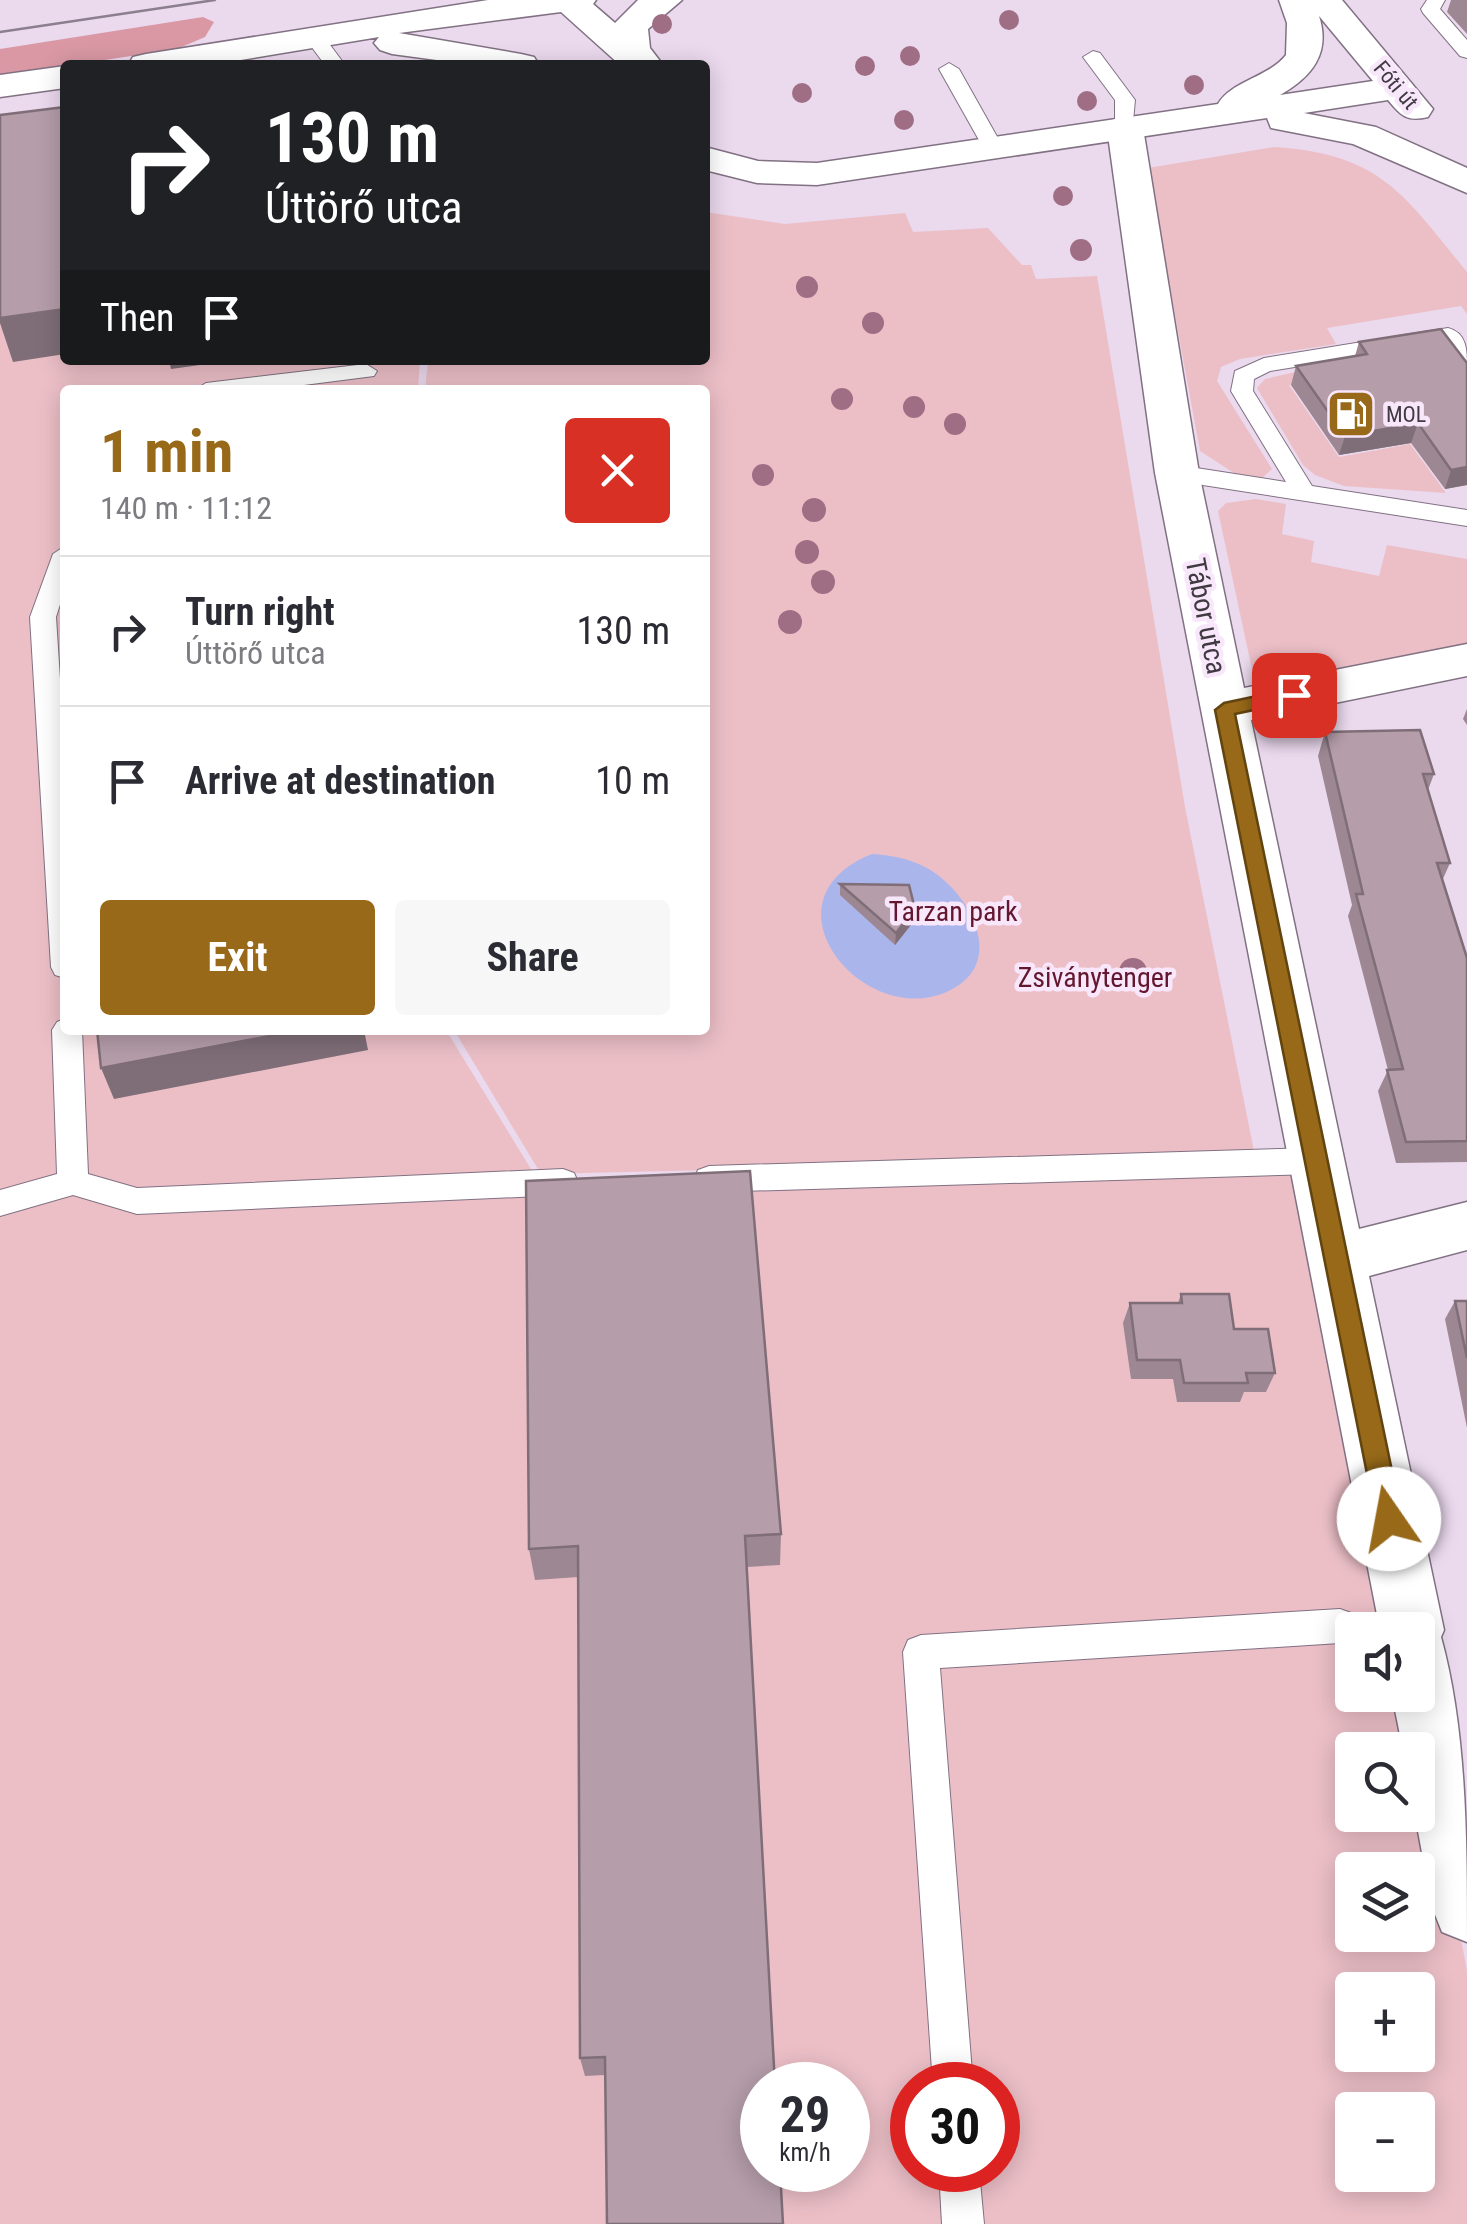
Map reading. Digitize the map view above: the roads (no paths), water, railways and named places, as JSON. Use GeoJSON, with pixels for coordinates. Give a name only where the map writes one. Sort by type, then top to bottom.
{"type":"FeatureCollection","features":[{"type":"Feature","properties":{"kind":"street"},"geometry":{"type":"LineString","coordinates":[[325,51],[446,15],[579,0]]}},
{"type":"Feature","properties":{"kind":"street"},"geometry":{"type":"LineString","coordinates":[[640,60],[632,49],[630,27],[647,9],[665,0]]}},
{"type":"Feature","properties":{"kind":"street"},"geometry":{"type":"LineString","coordinates":[[1216,114],[1282,79],[1300,62],[1310,38],[1296,0]]}},
{"type":"Feature","properties":{"kind":"street","name":"Fóti út"},"geometry":{"type":"LineString","coordinates":[[1324,0],[1467,172]]}},
{"type":"Feature","properties":{"kind":"street"},"geometry":{"type":"LineString","coordinates":[[544,60],[535,52],[529,31],[532,22],[568,1]]}},
{"type":"Feature","properties":{"kind":"street"},"geometry":{"type":"LineString","coordinates":[[568,1],[638,60]]}},
{"type":"Feature","properties":{"kind":"street"},"geometry":{"type":"LineString","coordinates":[[210,60],[430,47],[496,60]]}},
{"type":"Feature","properties":{"kind":"street"},"geometry":{"type":"LineString","coordinates":[[0,86],[60,78]]}},
{"type":"Feature","properties":{"kind":"street"},"geometry":{"type":"LineString","coordinates":[[710,160],[778,174],[863,169],[1398,88]]}},
{"type":"Feature","properties":{"kind":"street"},"geometry":{"type":"LineString","coordinates":[[1216,114],[1325,126],[1363,136],[1467,182]]}},
{"type":"Feature","properties":{"kind":"street"},"geometry":{"type":"LineString","coordinates":[[710,124],[729,137],[763,150],[863,169]]}},
{"type":"Feature","properties":{"kind":"street","name":"Tábor utca"},"geometry":{"type":"LineString","coordinates":[[1125,128],[1176,473],[1408,1612]]}},
{"type":"Feature","properties":{"kind":"street"},"geometry":{"type":"LineString","coordinates":[[1224,710],[1467,660]]}},
{"type":"Feature","properties":{"kind":"street"},"geometry":{"type":"LineString","coordinates":[[1336,1260],[1467,1226]]}},
{"type":"Feature","properties":{"kind":"street"},"geometry":{"type":"LineString","coordinates":[[1433,1712],[1455,1785],[1467,1906]]}},
{"type":"Feature","properties":{"kind":"lane"},"geometry":{"type":"LineString","coordinates":[[1436,0],[1430,9],[1467,52]]}},
{"type":"Feature","properties":{"kind":"lane"},"geometry":{"type":"LineString","coordinates":[[1093,57],[1126,100],[1125,128]]}},
{"type":"Feature","properties":{"kind":"lane"},"geometry":{"type":"LineString","coordinates":[[949,69],[994,149]]}},
{"type":"Feature","properties":{"kind":"lane"},"geometry":{"type":"LineString","coordinates":[[1306,496],[1242,391],[1243,376],[1264,366],[1448,336],[1467,360]]}},
{"type":"Feature","properties":{"kind":"lane"},"geometry":{"type":"LineString","coordinates":[[256,385],[367,374]]}},
{"type":"Feature","properties":{"kind":"lane"},"geometry":{"type":"LineString","coordinates":[[1176,473],[1467,518]]}},
{"type":"Feature","properties":{"kind":"lane"},"geometry":{"type":"LineString","coordinates":[[60,569],[43,618],[60,843]]}},
{"type":"Feature","properties":{"kind":"lane"},"geometry":{"type":"LineString","coordinates":[[67,1035],[73,1182]]}},
{"type":"Feature","properties":{"kind":"lane"},"geometry":{"type":"LineString","coordinates":[[673,1180],[1316,1161]]}},
{"type":"Feature","properties":{"kind":"lane"},"geometry":{"type":"LineString","coordinates":[[0,1203],[73,1182],[137,1201],[595,1182]]}},
{"type":"Feature","properties":{"kind":"lane"},"geometry":{"type":"LineString","coordinates":[[951,2062],[921,1652],[1335,1626]]}},
{"type":"Feature","properties":{"kind":"lane"},"geometry":{"type":"LineString","coordinates":[[961,2192],[963,2224]]}},
{"type":"Feature","properties":{"kind":"water"},"geometry":{"type":"Polygon","coordinates":[[[872,854],[898,857],[923,866],[953,889],[965,905],[979,940],[978,958],[971,974],[956,987],[923,998],[890,995],[860,980],[837,958],[823,931],[823,902],[838,876],[872,854]]]}},
{"type":"Feature","properties":{"kind":"tram line"},"geometry":{"type":"LineString","coordinates":[[0,32],[215,0]]}},
{"type":"Feature","properties":{"kind":"place","name":"MOL"},"geometry":{"type":"Point","coordinates":[1351,414]}},
{"type":"Feature","properties":{"kind":"park label","name":"Tarzan park"},"geometry":{"type":"Point","coordinates":[953,911]}},
{"type":"Feature","properties":{"kind":"park label","name":"Zsiványtenger"},"geometry":{"type":"Point","coordinates":[1095,977]}}]}
